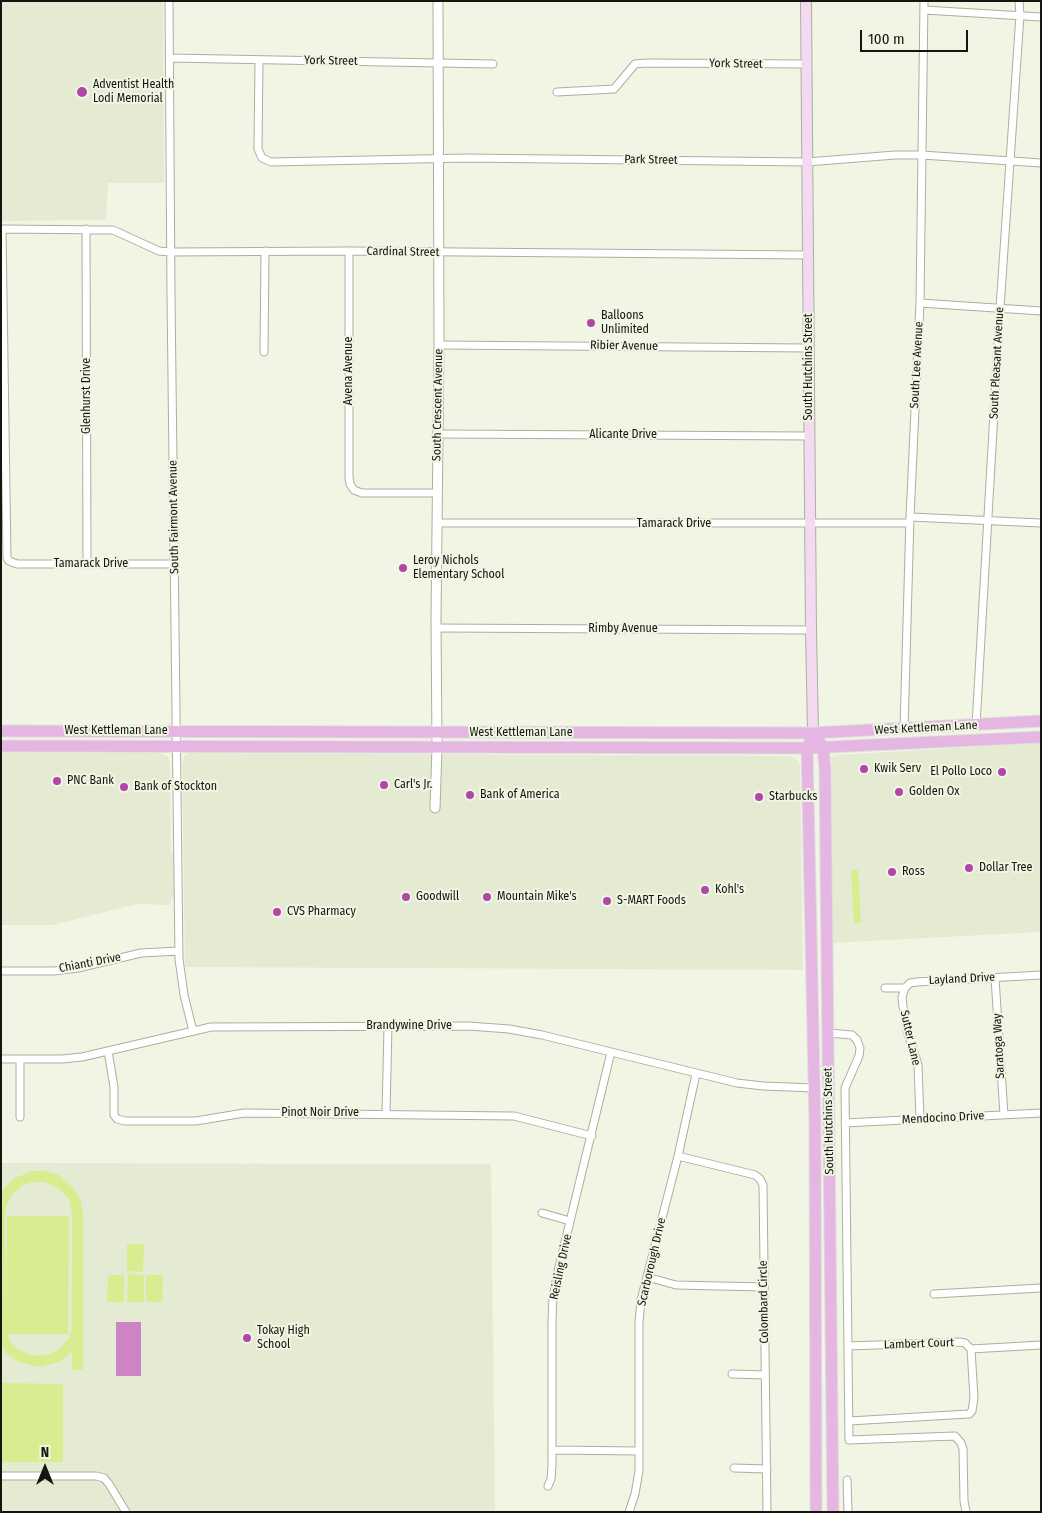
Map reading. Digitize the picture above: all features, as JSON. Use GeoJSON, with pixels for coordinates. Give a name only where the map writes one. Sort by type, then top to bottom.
{"type":"FeatureCollection","features":[{"type":"Feature","properties":{"kind":"main road","name":"South Hutchins Street"},"geometry":{"type":"LineString","coordinates":[[806,1],[813,733],[807,748],[814,1088],[816,1512]]}},
{"type":"Feature","properties":{"kind":"main road","name":"West Kettleman Lane"},"geometry":{"type":"LineString","coordinates":[[1,731],[813,733],[1041,721]]}},
{"type":"Feature","properties":{"kind":"main road"},"geometry":{"type":"LineString","coordinates":[[638,748],[651,739],[667,733]]}},
{"type":"Feature","properties":{"kind":"main road"},"geometry":{"type":"LineString","coordinates":[[813,733],[823,747]]}},
{"type":"Feature","properties":{"kind":"main road","name":"West Kettleman Lane"},"geometry":{"type":"LineString","coordinates":[[1,746],[807,748],[1041,737]]}},
{"type":"Feature","properties":{"kind":"main road","name":"South Hutchins Street"},"geometry":{"type":"LineString","coordinates":[[823,747],[827,895],[833,1512]]}},
{"type":"Feature","properties":{"kind":"main road"},"geometry":{"type":"LineString","coordinates":[[810,870],[820,880],[827,895]]}},
{"type":"Feature","properties":{"kind":"street","name":"South Fairmont Avenue"},"geometry":{"type":"LineString","coordinates":[[169,1],[178,951],[184,995],[193,1030]]}},
{"type":"Feature","properties":{"kind":"street","name":"South Crescent Avenue"},"geometry":{"type":"LineString","coordinates":[[435,808],[439,345],[438,1]]}},
{"type":"Feature","properties":{"kind":"street","name":"South Lee Avenue"},"geometry":{"type":"LineString","coordinates":[[904,729],[910,520],[920,304],[924,1]]}},
{"type":"Feature","properties":{"kind":"street","name":"South Pleasant Avenue"},"geometry":{"type":"LineString","coordinates":[[976,725],[1009,162],[1020,15],[1019,1]]}},
{"type":"Feature","properties":{"kind":"street"},"geometry":{"type":"LineString","coordinates":[[924,10],[1041,17]]}},
{"type":"Feature","properties":{"kind":"street","name":"York Street"},"geometry":{"type":"LineString","coordinates":[[170,58],[493,64]]}},
{"type":"Feature","properties":{"kind":"street","name":"Park Street"},"geometry":{"type":"LineString","coordinates":[[259,60],[258,149],[262,158],[271,162],[439,158],[807,162],[895,155],[922,155],[1041,163]]}},
{"type":"Feature","properties":{"kind":"street","name":"York Street"},"geometry":{"type":"LineString","coordinates":[[557,92],[614,89],[635,64],[641,63],[806,64]]}},
{"type":"Feature","properties":{"kind":"street","name":"Cardinal Street"},"geometry":{"type":"LineString","coordinates":[[2,228],[113,230],[159,251],[170,252],[349,251],[808,255]]}},
{"type":"Feature","properties":{"kind":"street","name":"Tamarack Drive"},"geometry":{"type":"LineString","coordinates":[[2,228],[6,554],[9,561],[17,564],[174,564]]}},
{"type":"Feature","properties":{"kind":"street","name":"Glenhurst Drive"},"geometry":{"type":"LineString","coordinates":[[86,229],[88,563]]}},
{"type":"Feature","properties":{"kind":"street"},"geometry":{"type":"LineString","coordinates":[[264,352],[265,251]]}},
{"type":"Feature","properties":{"kind":"street","name":"Avena Avenue"},"geometry":{"type":"LineString","coordinates":[[349,251],[349,477],[354,490],[362,493],[437,494]]}},
{"type":"Feature","properties":{"kind":"street"},"geometry":{"type":"LineString","coordinates":[[920,304],[1041,311]]}},
{"type":"Feature","properties":{"kind":"street","name":"Ribier Avenue"},"geometry":{"type":"LineString","coordinates":[[439,345],[809,348]]}},
{"type":"Feature","properties":{"kind":"street","name":"Alicante Drive"},"geometry":{"type":"LineString","coordinates":[[437,434],[810,436]]}},
{"type":"Feature","properties":{"kind":"street","name":"Tamarack Drive"},"geometry":{"type":"LineString","coordinates":[[437,523],[811,524],[988,519],[1041,523]]}},
{"type":"Feature","properties":{"kind":"street","name":"Rimby Avenue"},"geometry":{"type":"LineString","coordinates":[[436,628],[811,630]]}},
{"type":"Feature","properties":{"kind":"street","name":"Chianti Drive"},"geometry":{"type":"LineString","coordinates":[[1,971],[54,971],[78,968],[141,953],[178,951]]}},
{"type":"Feature","properties":{"kind":"street","name":"Layland Drive"},"geometry":{"type":"LineString","coordinates":[[885,988],[905,988],[910,983],[917,982],[1041,976]]}},
{"type":"Feature","properties":{"kind":"street","name":"Saratoga Way"},"geometry":{"type":"LineString","coordinates":[[995,978],[1004,1115]]}},
{"type":"Feature","properties":{"kind":"street","name":"Sutter Lane"},"geometry":{"type":"LineString","coordinates":[[905,988],[902,997],[903,1007],[908,1034],[918,1065],[920,1119]]}},
{"type":"Feature","properties":{"kind":"street"},"geometry":{"type":"LineString","coordinates":[[386,1114],[388,1026]]}},
{"type":"Feature","properties":{"kind":"street","name":"Brandywine Drive"},"geometry":{"type":"LineString","coordinates":[[1,1059],[62,1059],[108,1051],[211,1027],[469,1026],[509,1029],[737,1083],[814,1088]]}},
{"type":"Feature","properties":{"kind":"street"},"geometry":{"type":"LineString","coordinates":[[828,1033],[852,1035],[858,1040],[860,1048],[859,1056],[845,1088],[849,1440],[955,1436],[961,1442],[963,1449],[966,1512]]}},
{"type":"Feature","properties":{"kind":"street","name":"Pinot Noir Drive"},"geometry":{"type":"LineString","coordinates":[[108,1051],[114,1087],[114,1115],[117,1120],[196,1121],[244,1113],[514,1116],[592,1136]]}},
{"type":"Feature","properties":{"kind":"street","name":"Reisling Drive"},"geometry":{"type":"LineString","coordinates":[[548,1486],[551,1479],[552,1450],[553,1297],[611,1052]]}},
{"type":"Feature","properties":{"kind":"street"},"geometry":{"type":"LineString","coordinates":[[20,1059],[20,1117]]}},
{"type":"Feature","properties":{"kind":"street","name":"Scarborough Drive"},"geometry":{"type":"LineString","coordinates":[[629,1512],[636,1486],[639,1451],[639,1322],[641,1300],[678,1156],[696,1074]]}},
{"type":"Feature","properties":{"kind":"street","name":"Mendocino Drive"},"geometry":{"type":"LineString","coordinates":[[845,1123],[1041,1113]]}},
{"type":"Feature","properties":{"kind":"street","name":"Colombard Circle"},"geometry":{"type":"LineString","coordinates":[[678,1156],[756,1176],[763,1185],[767,1512]]}},
{"type":"Feature","properties":{"kind":"street"},"geometry":{"type":"LineString","coordinates":[[542,1212],[570,1221]]}},
{"type":"Feature","properties":{"kind":"street"},"geometry":{"type":"LineString","coordinates":[[646,1278],[676,1285],[764,1287]]}},
{"type":"Feature","properties":{"kind":"street"},"geometry":{"type":"LineString","coordinates":[[934,1294],[1041,1288]]}},
{"type":"Feature","properties":{"kind":"street","name":"Lambert Court"},"geometry":{"type":"LineString","coordinates":[[848,1346],[960,1342],[966,1343],[971,1349],[1041,1345]]}},
{"type":"Feature","properties":{"kind":"street"},"geometry":{"type":"LineString","coordinates":[[849,1421],[969,1414],[972,1411],[974,1398],[971,1349]]}},
{"type":"Feature","properties":{"kind":"street"},"geometry":{"type":"LineString","coordinates":[[732,1374],[765,1375]]}},
{"type":"Feature","properties":{"kind":"street"},"geometry":{"type":"LineString","coordinates":[[552,1450],[639,1451]]}},
{"type":"Feature","properties":{"kind":"street"},"geometry":{"type":"LineString","coordinates":[[734,1468],[767,1469]]}},
{"type":"Feature","properties":{"kind":"street"},"geometry":{"type":"LineString","coordinates":[[1,1476],[96,1476],[104,1478],[126,1512]]}},
{"type":"Feature","properties":{"kind":"street"},"geometry":{"type":"LineString","coordinates":[[848,1480],[848,1512]]}},
{"type":"Feature","properties":{"kind":"shaded area","name":"Adventist Health Lodi Memorial"},"geometry":{"type":"Polygon","coordinates":[[[1,1],[163,1],[164,183],[108,183],[106,220],[1,221],[1,1]]]}},
{"type":"Feature","properties":{"kind":"shaded area"},"geometry":{"type":"Polygon","coordinates":[[[1041,743],[1041,932],[831,943],[830,761],[832,757],[836,755],[1041,743]]]}},
{"type":"Feature","properties":{"kind":"shaded area"},"geometry":{"type":"Polygon","coordinates":[[[1,752],[161,753],[168,757],[170,764],[171,854],[178,855],[178,898],[171,899],[171,905],[137,904],[53,925],[1,925],[1,752]]]}},
{"type":"Feature","properties":{"kind":"shaded area"},"geometry":{"type":"Polygon","coordinates":[[[189,753],[791,756],[798,760],[800,766],[803,970],[185,967],[182,765],[184,757],[189,753]]]}},
{"type":"Feature","properties":{"kind":"shaded area","name":"Tokay High School"},"geometry":{"type":"Polygon","coordinates":[[[1,1163],[491,1164],[495,1512],[1,1512],[1,1163]]]}},
{"type":"Feature","properties":{"kind":"shaded area"},"geometry":{"type":"Polygon","coordinates":[[[116,1322],[141,1322],[141,1376],[116,1376],[116,1322]]]}},
{"type":"Feature","properties":{"kind":"green space"},"geometry":{"type":"Polygon","coordinates":[[[851,870],[858,870],[861,923],[854,923],[851,870]]]}},
{"type":"Feature","properties":{"kind":"green space"},"geometry":{"type":"Polygon","coordinates":[[[32,1171],[45,1171],[59,1175],[74,1189],[81,1201],[83,1215],[83,1370],[72,1370],[72,1352],[59,1362],[39,1367],[19,1362],[7,1354],[1,1346],[1,1192],[13,1179],[32,1171]],[[33,1182],[23,1185],[15,1191],[5,1210],[6,1329],[7,1216],[69,1216],[68,1334],[7,1334],[11,1342],[19,1350],[39,1356],[58,1350],[69,1338],[72,1328],[72,1215],[69,1199],[58,1188],[44,1182],[33,1182]]]}},
{"type":"Feature","properties":{"kind":"green space"},"geometry":{"type":"Polygon","coordinates":[[[127,1244],[144,1244],[143,1272],[127,1271],[127,1244]]]}},
{"type":"Feature","properties":{"kind":"green space"},"geometry":{"type":"Polygon","coordinates":[[[128,1274],[144,1275],[144,1302],[127,1302],[128,1274]]]}},
{"type":"Feature","properties":{"kind":"green space"},"geometry":{"type":"Polygon","coordinates":[[[108,1275],[124,1275],[124,1302],[107,1302],[108,1275]]]}},
{"type":"Feature","properties":{"kind":"green space"},"geometry":{"type":"Polygon","coordinates":[[[146,1275],[163,1275],[162,1302],[146,1302],[146,1275]]]}},
{"type":"Feature","properties":{"kind":"green space"},"geometry":{"type":"Polygon","coordinates":[[[1,1383],[63,1384],[63,1462],[1,1462],[1,1383]]]}},
{"type":"Feature","properties":{"kind":"place","name":"Adventist Health Lodi Memorial"},"geometry":{"type":"Point","coordinates":[82,92]}},
{"type":"Feature","properties":{"kind":"place","name":"Balloons Unlimited"},"geometry":{"type":"Point","coordinates":[591,323]}},
{"type":"Feature","properties":{"kind":"place","name":"Leroy Nichols Elementary School"},"geometry":{"type":"Point","coordinates":[403,568]}},
{"type":"Feature","properties":{"kind":"place","name":"Kwik Serv"},"geometry":{"type":"Point","coordinates":[864,769]}},
{"type":"Feature","properties":{"kind":"place","name":"El Pollo Loco"},"geometry":{"type":"Point","coordinates":[1002,772]}},
{"type":"Feature","properties":{"kind":"place","name":"PNC Bank"},"geometry":{"type":"Point","coordinates":[57,781]}},
{"type":"Feature","properties":{"kind":"place","name":"Carl's Jr."},"geometry":{"type":"Point","coordinates":[384,785]}},
{"type":"Feature","properties":{"kind":"place","name":"Bank of Stockton"},"geometry":{"type":"Point","coordinates":[124,787]}},
{"type":"Feature","properties":{"kind":"place","name":"Golden Ox"},"geometry":{"type":"Point","coordinates":[899,792]}},
{"type":"Feature","properties":{"kind":"place","name":"Bank of America"},"geometry":{"type":"Point","coordinates":[470,795]}},
{"type":"Feature","properties":{"kind":"place","name":"Starbucks"},"geometry":{"type":"Point","coordinates":[759,797]}},
{"type":"Feature","properties":{"kind":"place","name":"Dollar Tree"},"geometry":{"type":"Point","coordinates":[969,868]}},
{"type":"Feature","properties":{"kind":"place","name":"Ross"},"geometry":{"type":"Point","coordinates":[892,872]}},
{"type":"Feature","properties":{"kind":"place","name":"Kohl's"},"geometry":{"type":"Point","coordinates":[705,890]}},
{"type":"Feature","properties":{"kind":"place","name":"Goodwill"},"geometry":{"type":"Point","coordinates":[406,897]}},
{"type":"Feature","properties":{"kind":"place","name":"Mountain Mike's"},"geometry":{"type":"Point","coordinates":[487,897]}},
{"type":"Feature","properties":{"kind":"place","name":"S-MART Foods"},"geometry":{"type":"Point","coordinates":[607,901]}},
{"type":"Feature","properties":{"kind":"place","name":"CVS Pharmacy"},"geometry":{"type":"Point","coordinates":[277,912]}},
{"type":"Feature","properties":{"kind":"place","name":"Tokay High School"},"geometry":{"type":"Point","coordinates":[247,1338]}}]}
